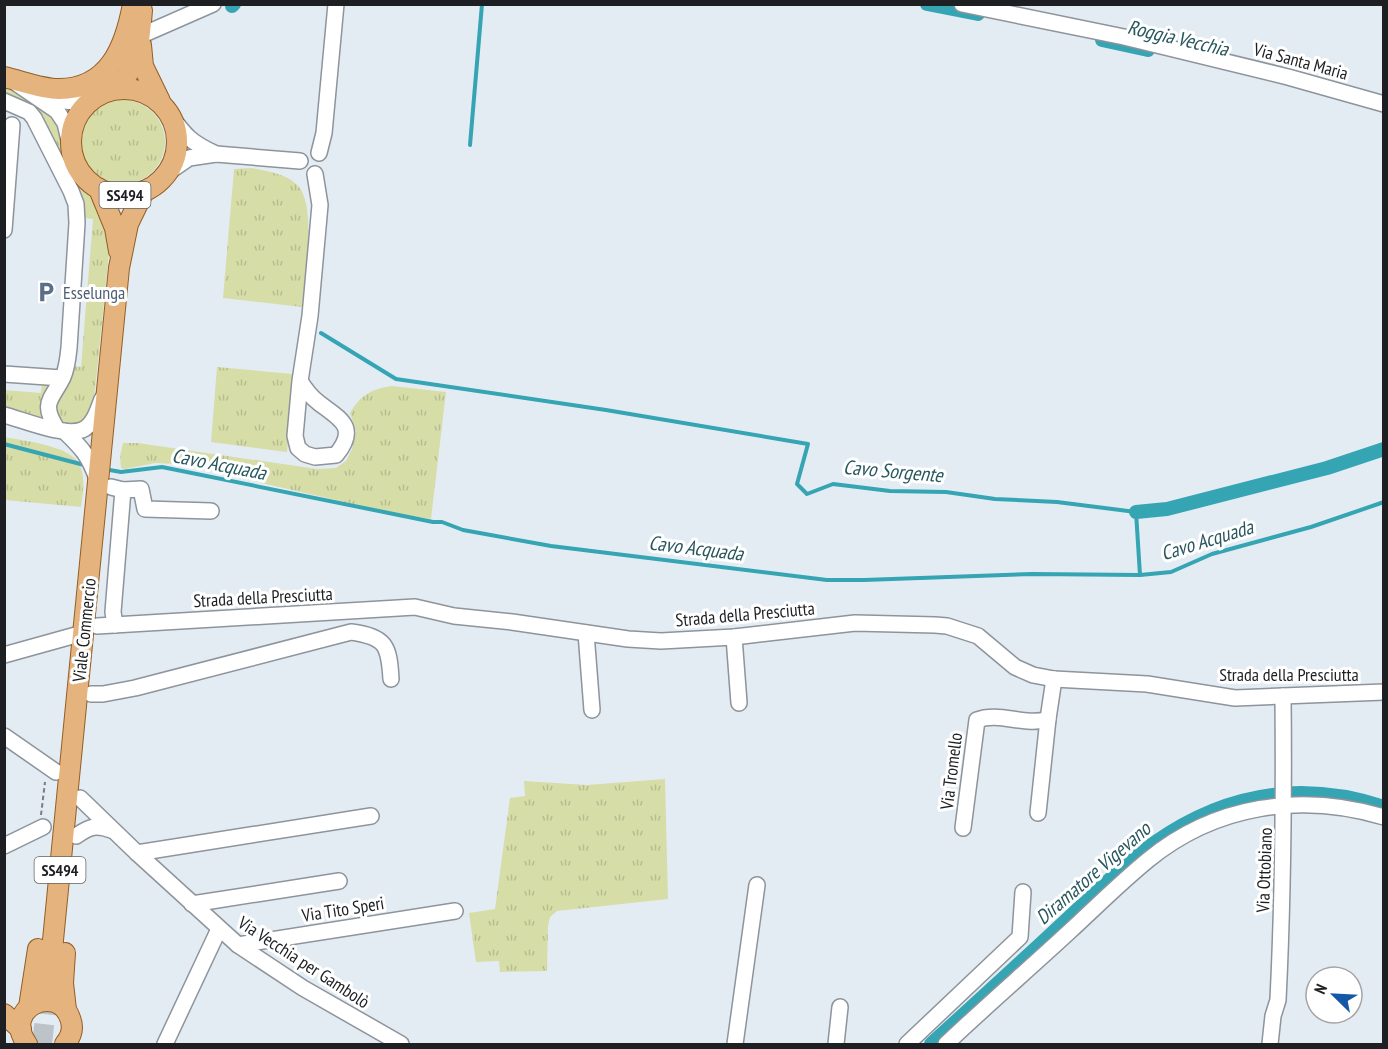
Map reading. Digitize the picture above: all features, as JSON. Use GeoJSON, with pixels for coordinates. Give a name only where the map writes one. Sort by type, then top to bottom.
{"type":"FeatureCollection","features":[{"type":"Feature","properties":{"kind":"main road"},"geometry":{"type":"LineString","coordinates":[[8,79],[57,89],[83,86],[104,74],[116,56],[129,28],[133,4]]}},
{"type":"Feature","properties":{"kind":"main road","name":"SS494"},"geometry":{"type":"LineString","coordinates":[[71,149],[71,134],[82,108],[121,82],[131,67],[140,36],[143,4]]}},
{"type":"Feature","properties":{"kind":"main road","name":"SS494"},"geometry":{"type":"LineString","coordinates":[[140,36],[143,66],[175,125],[176,155],[167,173]]}},
{"type":"Feature","properties":{"kind":"main road"},"geometry":{"type":"LineString","coordinates":[[100,94],[122,88],[136,89],[148,94],[165,109]]}},
{"type":"Feature","properties":{"kind":"main road","name":"Viale Commercio"},"geometry":{"type":"LineString","coordinates":[[48,991],[99,628],[111,485],[99,456],[109,382],[119,268],[119,246],[115,228],[99,189],[91,184],[77,168],[71,149]]}},
{"type":"Feature","properties":{"kind":"main road","name":"Viale Commercio"},"geometry":{"type":"LineString","coordinates":[[119,268],[128,224],[144,191],[153,187],[167,173]]}},
{"type":"Feature","properties":{"kind":"main road","name":"SS494"},"geometry":{"type":"LineString","coordinates":[[99,189],[121,195],[144,191]]}},
{"type":"Feature","properties":{"kind":"main road"},"geometry":{"type":"LineString","coordinates":[[74,1041],[72,1024],[66,1010],[63,969],[99,628]]}},
{"type":"Feature","properties":{"kind":"main road"},"geometry":{"type":"LineString","coordinates":[[26,1030],[37,968],[51,768],[63,700],[99,628]]}},
{"type":"Feature","properties":{"kind":"main road"},"geometry":{"type":"LineString","coordinates":[[26,1030],[43,1001],[52,1001],[66,1010]]}},
{"type":"Feature","properties":{"kind":"main road"},"geometry":{"type":"LineString","coordinates":[[4,1010],[26,1030]]}},
{"type":"Feature","properties":{"kind":"main road"},"geometry":{"type":"LineString","coordinates":[[4,1014],[26,1030]]}},
{"type":"Feature","properties":{"kind":"street"},"geometry":{"type":"LineString","coordinates":[[140,36],[213,4]]}},
{"type":"Feature","properties":{"kind":"street"},"geometry":{"type":"LineString","coordinates":[[319,153],[324,133],[336,4]]}},
{"type":"Feature","properties":{"kind":"street","name":"Via Santa Maria"},"geometry":{"type":"LineString","coordinates":[[962,4],[1124,37],[1288,77],[1383,104]]}},
{"type":"Feature","properties":{"kind":"street"},"geometry":{"type":"LineString","coordinates":[[8,79],[63,102],[75,103],[100,94]]}},
{"type":"Feature","properties":{"kind":"street"},"geometry":{"type":"LineString","coordinates":[[8,79],[57,111],[65,123],[71,149]]}},
{"type":"Feature","properties":{"kind":"street"},"geometry":{"type":"LineString","coordinates":[[4,101],[29,112],[40,127],[71,191],[76,214],[69,348],[66,369],[50,397],[48,409],[51,419],[61,430],[81,446],[99,456]]}},
{"type":"Feature","properties":{"kind":"street"},"geometry":{"type":"LineString","coordinates":[[165,109],[186,137],[216,154]]}},
{"type":"Feature","properties":{"kind":"street"},"geometry":{"type":"LineString","coordinates":[[4,230],[8,125],[40,127]]}},
{"type":"Feature","properties":{"kind":"street"},"geometry":{"type":"LineString","coordinates":[[309,151],[319,153],[322,156],[323,165],[319,172],[311,174],[303,170],[300,161],[309,151]]}},
{"type":"Feature","properties":{"kind":"street"},"geometry":{"type":"LineString","coordinates":[[167,173],[189,158],[216,154],[300,161]]}},
{"type":"Feature","properties":{"kind":"street"},"geometry":{"type":"LineString","coordinates":[[300,381],[317,402],[340,417],[345,426],[343,447],[336,455],[315,457],[305,454],[298,448],[295,436],[300,381],[310,316],[320,205],[315,174]]}},
{"type":"Feature","properties":{"kind":"street"},"geometry":{"type":"LineString","coordinates":[[4,374],[62,378]]}},
{"type":"Feature","properties":{"kind":"street"},"geometry":{"type":"LineString","coordinates":[[4,415],[61,430],[82,430],[92,423],[109,382]]}},
{"type":"Feature","properties":{"kind":"street"},"geometry":{"type":"LineString","coordinates":[[99,628],[113,612],[111,485],[141,489],[145,509],[211,511]]}},
{"type":"Feature","properties":{"kind":"street","name":"Strada della Presciutta"},"geometry":{"type":"LineString","coordinates":[[4,655],[99,628],[415,607],[454,616],[661,641],[734,637],[855,623],[946,626],[978,636],[1015,667],[1033,675],[1054,679],[1147,684],[1235,698],[1383,692]]}},
{"type":"Feature","properties":{"kind":"street"},"geometry":{"type":"LineString","coordinates":[[91,694],[135,688],[351,632],[369,634],[382,642],[390,659],[391,679]]}},
{"type":"Feature","properties":{"kind":"street"},"geometry":{"type":"LineString","coordinates":[[586,633],[592,710]]}},
{"type":"Feature","properties":{"kind":"street"},"geometry":{"type":"LineString","coordinates":[[734,637],[739,703]]}},
{"type":"Feature","properties":{"kind":"street"},"geometry":{"type":"LineString","coordinates":[[1038,813],[1054,679]]}},
{"type":"Feature","properties":{"kind":"street","name":"Via Ottobiano"},"geometry":{"type":"LineString","coordinates":[[1270,1044],[1273,1016],[1278,1000],[1284,797],[1284,696]]}},
{"type":"Feature","properties":{"kind":"street","name":"Via Tromello"},"geometry":{"type":"LineString","coordinates":[[963,828],[977,720],[987,716],[1038,723],[1048,719]]}},
{"type":"Feature","properties":{"kind":"street"},"geometry":{"type":"LineString","coordinates":[[4,736],[51,768]]}},
{"type":"Feature","properties":{"kind":"street"},"geometry":{"type":"LineString","coordinates":[[946,1044],[1149,859],[1200,827],[1284,797],[1342,806],[1383,817]]}},
{"type":"Feature","properties":{"kind":"street","name":"Via Vecchia per Gambolò"},"geometry":{"type":"LineString","coordinates":[[80,798],[112,831],[238,945],[303,988],[401,1044]]}},
{"type":"Feature","properties":{"kind":"street"},"geometry":{"type":"LineString","coordinates":[[137,853],[371,816]]}},
{"type":"Feature","properties":{"kind":"street"},"geometry":{"type":"LineString","coordinates":[[76,836],[91,826],[102,826],[112,831]]}},
{"type":"Feature","properties":{"kind":"street"},"geometry":{"type":"LineString","coordinates":[[4,846],[41,828]]}},
{"type":"Feature","properties":{"kind":"street","name":"Via Vecchia per Gambolò"},"geometry":{"type":"LineString","coordinates":[[192,904],[339,881]]}},
{"type":"Feature","properties":{"kind":"street"},"geometry":{"type":"LineString","coordinates":[[735,1044],[758,885]]}},
{"type":"Feature","properties":{"kind":"street"},"geometry":{"type":"LineString","coordinates":[[907,1044],[1020,937],[1023,892]]}},
{"type":"Feature","properties":{"kind":"street","name":"Via Tito Speri"},"geometry":{"type":"LineString","coordinates":[[238,945],[455,911]]}},
{"type":"Feature","properties":{"kind":"street"},"geometry":{"type":"LineString","coordinates":[[165,1044],[219,929]]}},
{"type":"Feature","properties":{"kind":"street"},"geometry":{"type":"LineString","coordinates":[[836,1044],[840,1006]]}},
{"type":"Feature","properties":{"kind":"path"},"geometry":{"type":"LineString","coordinates":[[41,828],[51,768]]}},
{"type":"Feature","properties":{"kind":"green space"},"geometry":{"type":"Polygon","coordinates":[[[4,87],[36,102],[56,119],[63,130],[70,163],[97,202],[105,224],[109,254],[93,409],[82,426],[60,424],[52,406],[74,366],[81,367],[93,219],[84,218],[42,122],[5,96],[4,87]]]}},
{"type":"Feature","properties":{"kind":"green space"},"geometry":{"type":"Polygon","coordinates":[[[123,100],[139,103],[153,112],[162,126],[165,142],[162,158],[153,172],[139,181],[123,184],[107,181],[93,172],[84,158],[81,142],[84,126],[93,112],[107,103],[123,100]]]}},
{"type":"Feature","properties":{"kind":"green space"},"geometry":{"type":"Polygon","coordinates":[[[252,168],[290,179],[299,187],[304,198],[307,211],[308,245],[302,307],[223,298],[234,169],[252,168]]]}},
{"type":"Feature","properties":{"kind":"green space"},"geometry":{"type":"Polygon","coordinates":[[[217,367],[293,374],[287,452],[211,442],[217,367]]]}},
{"type":"Feature","properties":{"kind":"green space"},"geometry":{"type":"Polygon","coordinates":[[[42,383],[55,384],[42,419],[5,407],[4,390],[41,393],[42,383]]]}},
{"type":"Feature","properties":{"kind":"green space"},"geometry":{"type":"Polygon","coordinates":[[[392,386],[446,392],[431,519],[388,512],[178,464],[155,463],[121,468],[120,456],[123,443],[138,443],[317,469],[336,468],[346,461],[352,449],[356,431],[350,413],[354,407],[367,394],[392,386]]]}},
{"type":"Feature","properties":{"kind":"green space"},"geometry":{"type":"Polygon","coordinates":[[[4,437],[56,448],[74,458],[83,474],[81,507],[5,500],[4,437]]]}},
{"type":"Feature","properties":{"kind":"green space"},"geometry":{"type":"Polygon","coordinates":[[[665,779],[668,899],[557,911],[550,917],[548,926],[547,971],[500,972],[499,961],[476,962],[469,913],[495,909],[510,798],[525,796],[524,781],[587,785],[665,779]]]}},
{"type":"Feature","properties":{"kind":"waterway"},"geometry":{"type":"LineString","coordinates":[[470,145],[482,4]]}},
{"type":"Feature","properties":{"kind":"waterway","name":"Roggia Vecchia"},"geometry":{"type":"LineString","coordinates":[[927,4],[978,14]]}},
{"type":"Feature","properties":{"kind":"waterway","name":"Roggia Vecchia"},"geometry":{"type":"LineString","coordinates":[[1102,40],[1148,50]]}},
{"type":"Feature","properties":{"kind":"waterway","name":"Cavo Sorgente"},"geometry":{"type":"LineString","coordinates":[[321,333],[396,379],[606,410],[808,444],[797,484],[807,494],[833,484],[890,491],[946,492],[995,499],[1057,502],[1136,512],[1140,575]]}},
{"type":"Feature","properties":{"kind":"waterway","name":"Cavo Acquada"},"geometry":{"type":"LineString","coordinates":[[4,444],[88,466]]}},
{"type":"Feature","properties":{"kind":"waterway","name":"Cavo Sorgente"},"geometry":{"type":"LineString","coordinates":[[1136,512],[1167,509],[1327,468],[1384,449]]}},
{"type":"Feature","properties":{"kind":"waterway","name":"Cavo Acquada"},"geometry":{"type":"LineString","coordinates":[[104,469],[121,472],[162,467],[442,522],[463,530],[551,546],[827,580],[1032,574],[1140,575],[1171,572],[1212,554],[1311,527],[1384,502]]}},
{"type":"Feature","properties":{"kind":"waterway","name":"Diramatore Vigevano"},"geometry":{"type":"LineString","coordinates":[[931,1044],[1119,870],[1181,826],[1208,812],[1236,803],[1265,796],[1294,793],[1323,794],[1384,807]]}},
{"type":"Feature","properties":{"kind":"tunnel"},"geometry":{"type":"LineString","coordinates":[[42,1044],[48,991]]}},
{"type":"Feature","properties":{"kind":"place","name":"Esselunga"},"geometry":{"type":"Point","coordinates":[46,292]}}]}
